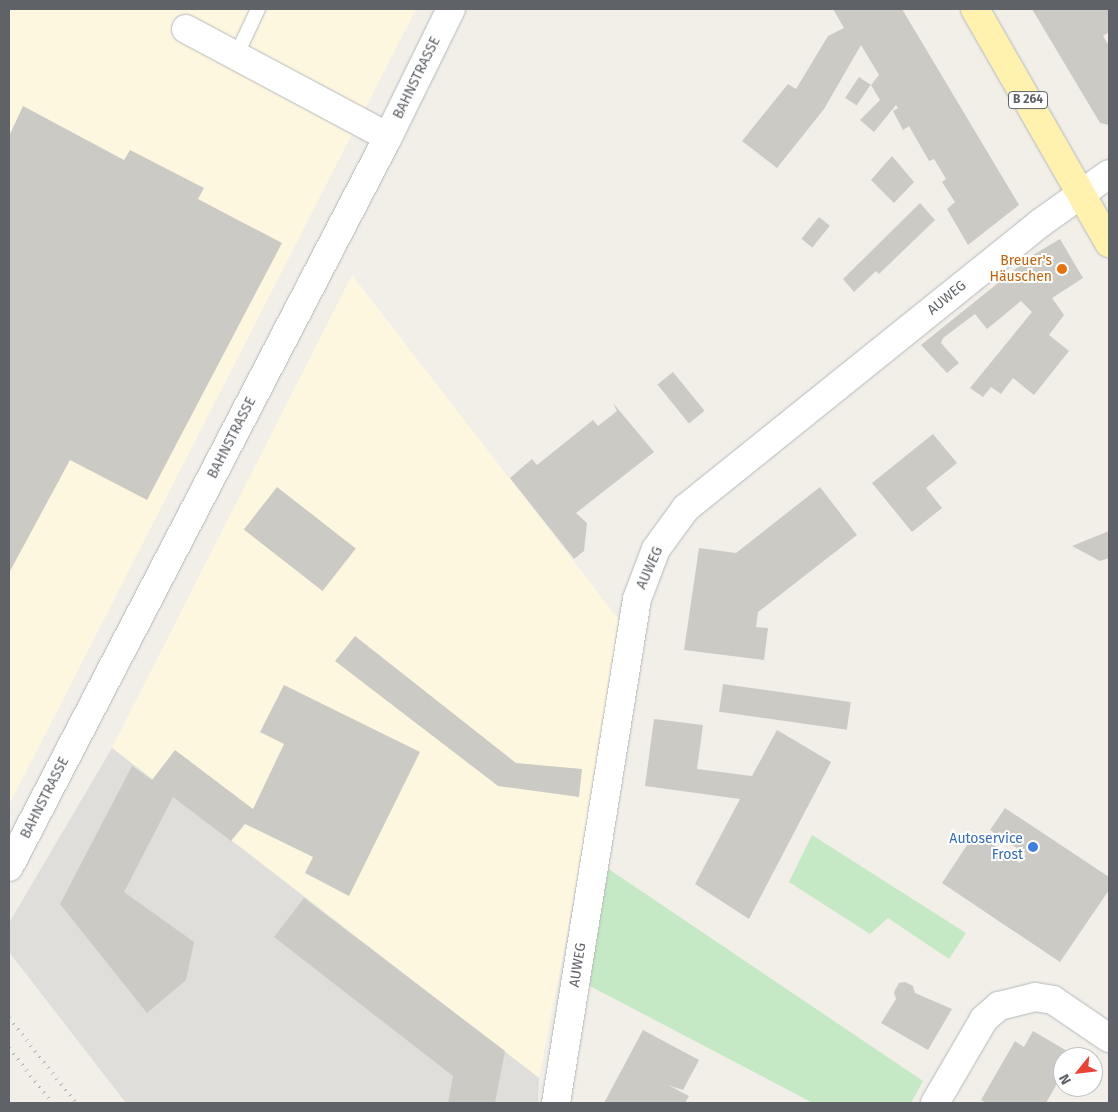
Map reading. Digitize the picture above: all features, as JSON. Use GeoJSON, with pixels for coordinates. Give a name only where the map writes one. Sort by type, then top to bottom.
{"type":"FeatureCollection","features":[{"type":"Feature","properties":{"kind":"main road","name":"B 264"},"geometry":{"type":"LineString","coordinates":[[975,9],[1109,243]]}},
{"type":"Feature","properties":{"kind":"street","name":"BAHNSTRASSE"},"geometry":{"type":"LineString","coordinates":[[9,867],[388,137],[451,9]]}},
{"type":"Feature","properties":{"kind":"street"},"geometry":{"type":"LineString","coordinates":[[186,29],[388,137]]}},
{"type":"Feature","properties":{"kind":"street","name":"AUWEG"},"geometry":{"type":"LineString","coordinates":[[556,1103],[636,599],[656,548],[686,508],[1080,193],[1109,174]]}},
{"type":"Feature","properties":{"kind":"street"},"geometry":{"type":"LineString","coordinates":[[935,1103],[984,1019],[999,1006],[1035,997],[1053,1000],[1109,1038]]}},
{"type":"Feature","properties":{"kind":"lane"},"geometry":{"type":"LineString","coordinates":[[236,56],[258,9]]}},
{"type":"Feature","properties":{"kind":"shaded area"},"geometry":{"type":"Polygon","coordinates":[[[9,9],[416,9],[9,805],[9,9]]]}},
{"type":"Feature","properties":{"kind":"shaded area"},"geometry":{"type":"Polygon","coordinates":[[[352,275],[626,629],[539,1078],[112,748],[352,275]]]}},
{"type":"Feature","properties":{"kind":"shaded area"},"geometry":{"type":"Polygon","coordinates":[[[112,748],[539,1078],[538,1103],[126,1103],[9,952],[9,923],[112,748]]]}},
{"type":"Feature","properties":{"kind":"green space"},"geometry":{"type":"Polygon","coordinates":[[[812,835],[966,933],[949,959],[888,918],[870,934],[789,882],[812,835]]]}},
{"type":"Feature","properties":{"kind":"green space"},"geometry":{"type":"Polygon","coordinates":[[[607,868],[923,1081],[911,1103],[813,1103],[588,985],[607,868]]]}},
{"type":"Feature","properties":{"kind":"building"},"geometry":{"type":"Polygon","coordinates":[[[833,9],[902,9],[1019,205],[968,245],[947,209],[955,202],[942,182],[946,179],[934,159],[929,161],[909,126],[903,130],[893,111],[898,108],[896,105],[874,132],[860,120],[880,100],[871,85],[879,75],[861,45],[824,109],[777,168],[742,141],[788,84],[796,89],[828,36],[844,28],[833,9]]]}},
{"type":"Feature","properties":{"kind":"building"},"geometry":{"type":"Polygon","coordinates":[[[1032,9],[1109,9],[1109,32],[1103,36],[1109,46],[1109,125],[1100,123],[1032,9]]]}},
{"type":"Feature","properties":{"kind":"building"},"geometry":{"type":"Polygon","coordinates":[[[859,77],[871,85],[857,106],[845,98],[859,77]]]}},
{"type":"Feature","properties":{"kind":"building"},"geometry":{"type":"Polygon","coordinates":[[[23,106],[124,160],[130,150],[204,188],[198,199],[282,243],[147,500],[70,460],[9,573],[9,136],[23,106]]]}},
{"type":"Feature","properties":{"kind":"building"},"geometry":{"type":"Polygon","coordinates":[[[892,156],[914,182],[894,203],[871,180],[892,156]]]}},
{"type":"Feature","properties":{"kind":"building"},"geometry":{"type":"Polygon","coordinates":[[[920,203],[935,220],[879,274],[876,271],[854,292],[843,279],[920,203]]]}},
{"type":"Feature","properties":{"kind":"building"},"geometry":{"type":"Polygon","coordinates":[[[819,217],[830,226],[812,248],[801,239],[819,217]]]}},
{"type":"Feature","properties":{"kind":"building"},"geometry":{"type":"Polygon","coordinates":[[[1060,239],[1083,278],[1052,298],[1064,315],[1049,335],[1069,351],[1034,395],[1013,378],[1001,394],[991,387],[983,397],[970,388],[1032,312],[1021,301],[987,329],[975,314],[943,338],[941,343],[959,363],[947,373],[921,345],[1033,255],[1060,239]]]}},
{"type":"Feature","properties":{"kind":"building"},"geometry":{"type":"Polygon","coordinates":[[[673,372],[704,411],[689,423],[657,385],[673,372]]]}},
{"type":"Feature","properties":{"kind":"building"},"geometry":{"type":"Polygon","coordinates":[[[613,403],[654,452],[576,513],[587,523],[584,551],[574,559],[510,478],[532,459],[537,465],[593,420],[598,426],[617,411],[613,403]]]}},
{"type":"Feature","properties":{"kind":"building"},"geometry":{"type":"Polygon","coordinates":[[[933,434],[957,463],[926,488],[942,508],[912,532],[872,483],[933,434]]]}},
{"type":"Feature","properties":{"kind":"building"},"geometry":{"type":"Polygon","coordinates":[[[277,487],[356,549],[323,591],[244,530],[277,487]]]}},
{"type":"Feature","properties":{"kind":"building"},"geometry":{"type":"Polygon","coordinates":[[[820,487],[857,535],[758,612],[756,627],[768,628],[764,660],[684,650],[699,548],[736,553],[820,487]]]}},
{"type":"Feature","properties":{"kind":"building"},"geometry":{"type":"Polygon","coordinates":[[[1109,531],[1109,558],[1100,561],[1072,546],[1109,531]]]}},
{"type":"Feature","properties":{"kind":"building"},"geometry":{"type":"Polygon","coordinates":[[[355,636],[516,763],[582,769],[579,797],[498,786],[335,661],[355,636]]]}},
{"type":"Feature","properties":{"kind":"building"},"geometry":{"type":"Polygon","coordinates":[[[723,684],[851,702],[847,730],[719,712],[723,684]]]}},
{"type":"Feature","properties":{"kind":"building"},"geometry":{"type":"Polygon","coordinates":[[[284,685],[420,752],[349,896],[305,873],[313,857],[245,824],[231,841],[173,797],[124,892],[194,942],[186,980],[147,1013],[60,904],[132,766],[152,780],[175,750],[253,809],[284,744],[260,732],[284,685]]]}},
{"type":"Feature","properties":{"kind":"building"},"geometry":{"type":"Polygon","coordinates":[[[654,719],[703,725],[697,769],[752,776],[777,730],[831,762],[749,919],[695,884],[740,799],[645,786],[654,719]]]}},
{"type":"Feature","properties":{"kind":"building"},"geometry":{"type":"Polygon","coordinates":[[[1005,808],[1109,877],[1109,890],[1060,962],[942,883],[975,833],[1020,863],[1026,854],[990,830],[1005,808]]]}},
{"type":"Feature","properties":{"kind":"building"},"geometry":{"type":"Polygon","coordinates":[[[304,898],[505,1051],[495,1103],[448,1103],[453,1076],[274,937],[304,898]]]}},
{"type":"Feature","properties":{"kind":"building"},"geometry":{"type":"Polygon","coordinates":[[[905,982],[913,986],[915,993],[952,1009],[928,1050],[881,1023],[896,999],[894,992],[899,983],[905,982]]]}},
{"type":"Feature","properties":{"kind":"building"},"geometry":{"type":"Polygon","coordinates":[[[643,1030],[699,1060],[683,1090],[668,1085],[689,1096],[685,1103],[604,1103],[643,1030]]]}},
{"type":"Feature","properties":{"kind":"building"},"geometry":{"type":"Polygon","coordinates":[[[1033,1031],[1060,1047],[1053,1047],[1053,1091],[1046,1103],[987,1103],[981,1100],[1015,1041],[1024,1047],[1033,1031]]]}},
{"type":"Feature","properties":{"kind":"railway"},"geometry":{"type":"LineString","coordinates":[[9,1018],[76,1103]]}},
{"type":"Feature","properties":{"kind":"railway"},"geometry":{"type":"LineString","coordinates":[[9,1048],[52,1103]]}},
{"type":"Feature","properties":{"kind":"place","name":"Breuer's Häuschen"},"geometry":{"type":"Point","coordinates":[1062,269]}},
{"type":"Feature","properties":{"kind":"place","name":"Autoservice Frost"},"geometry":{"type":"Point","coordinates":[1033,847]}}]}
